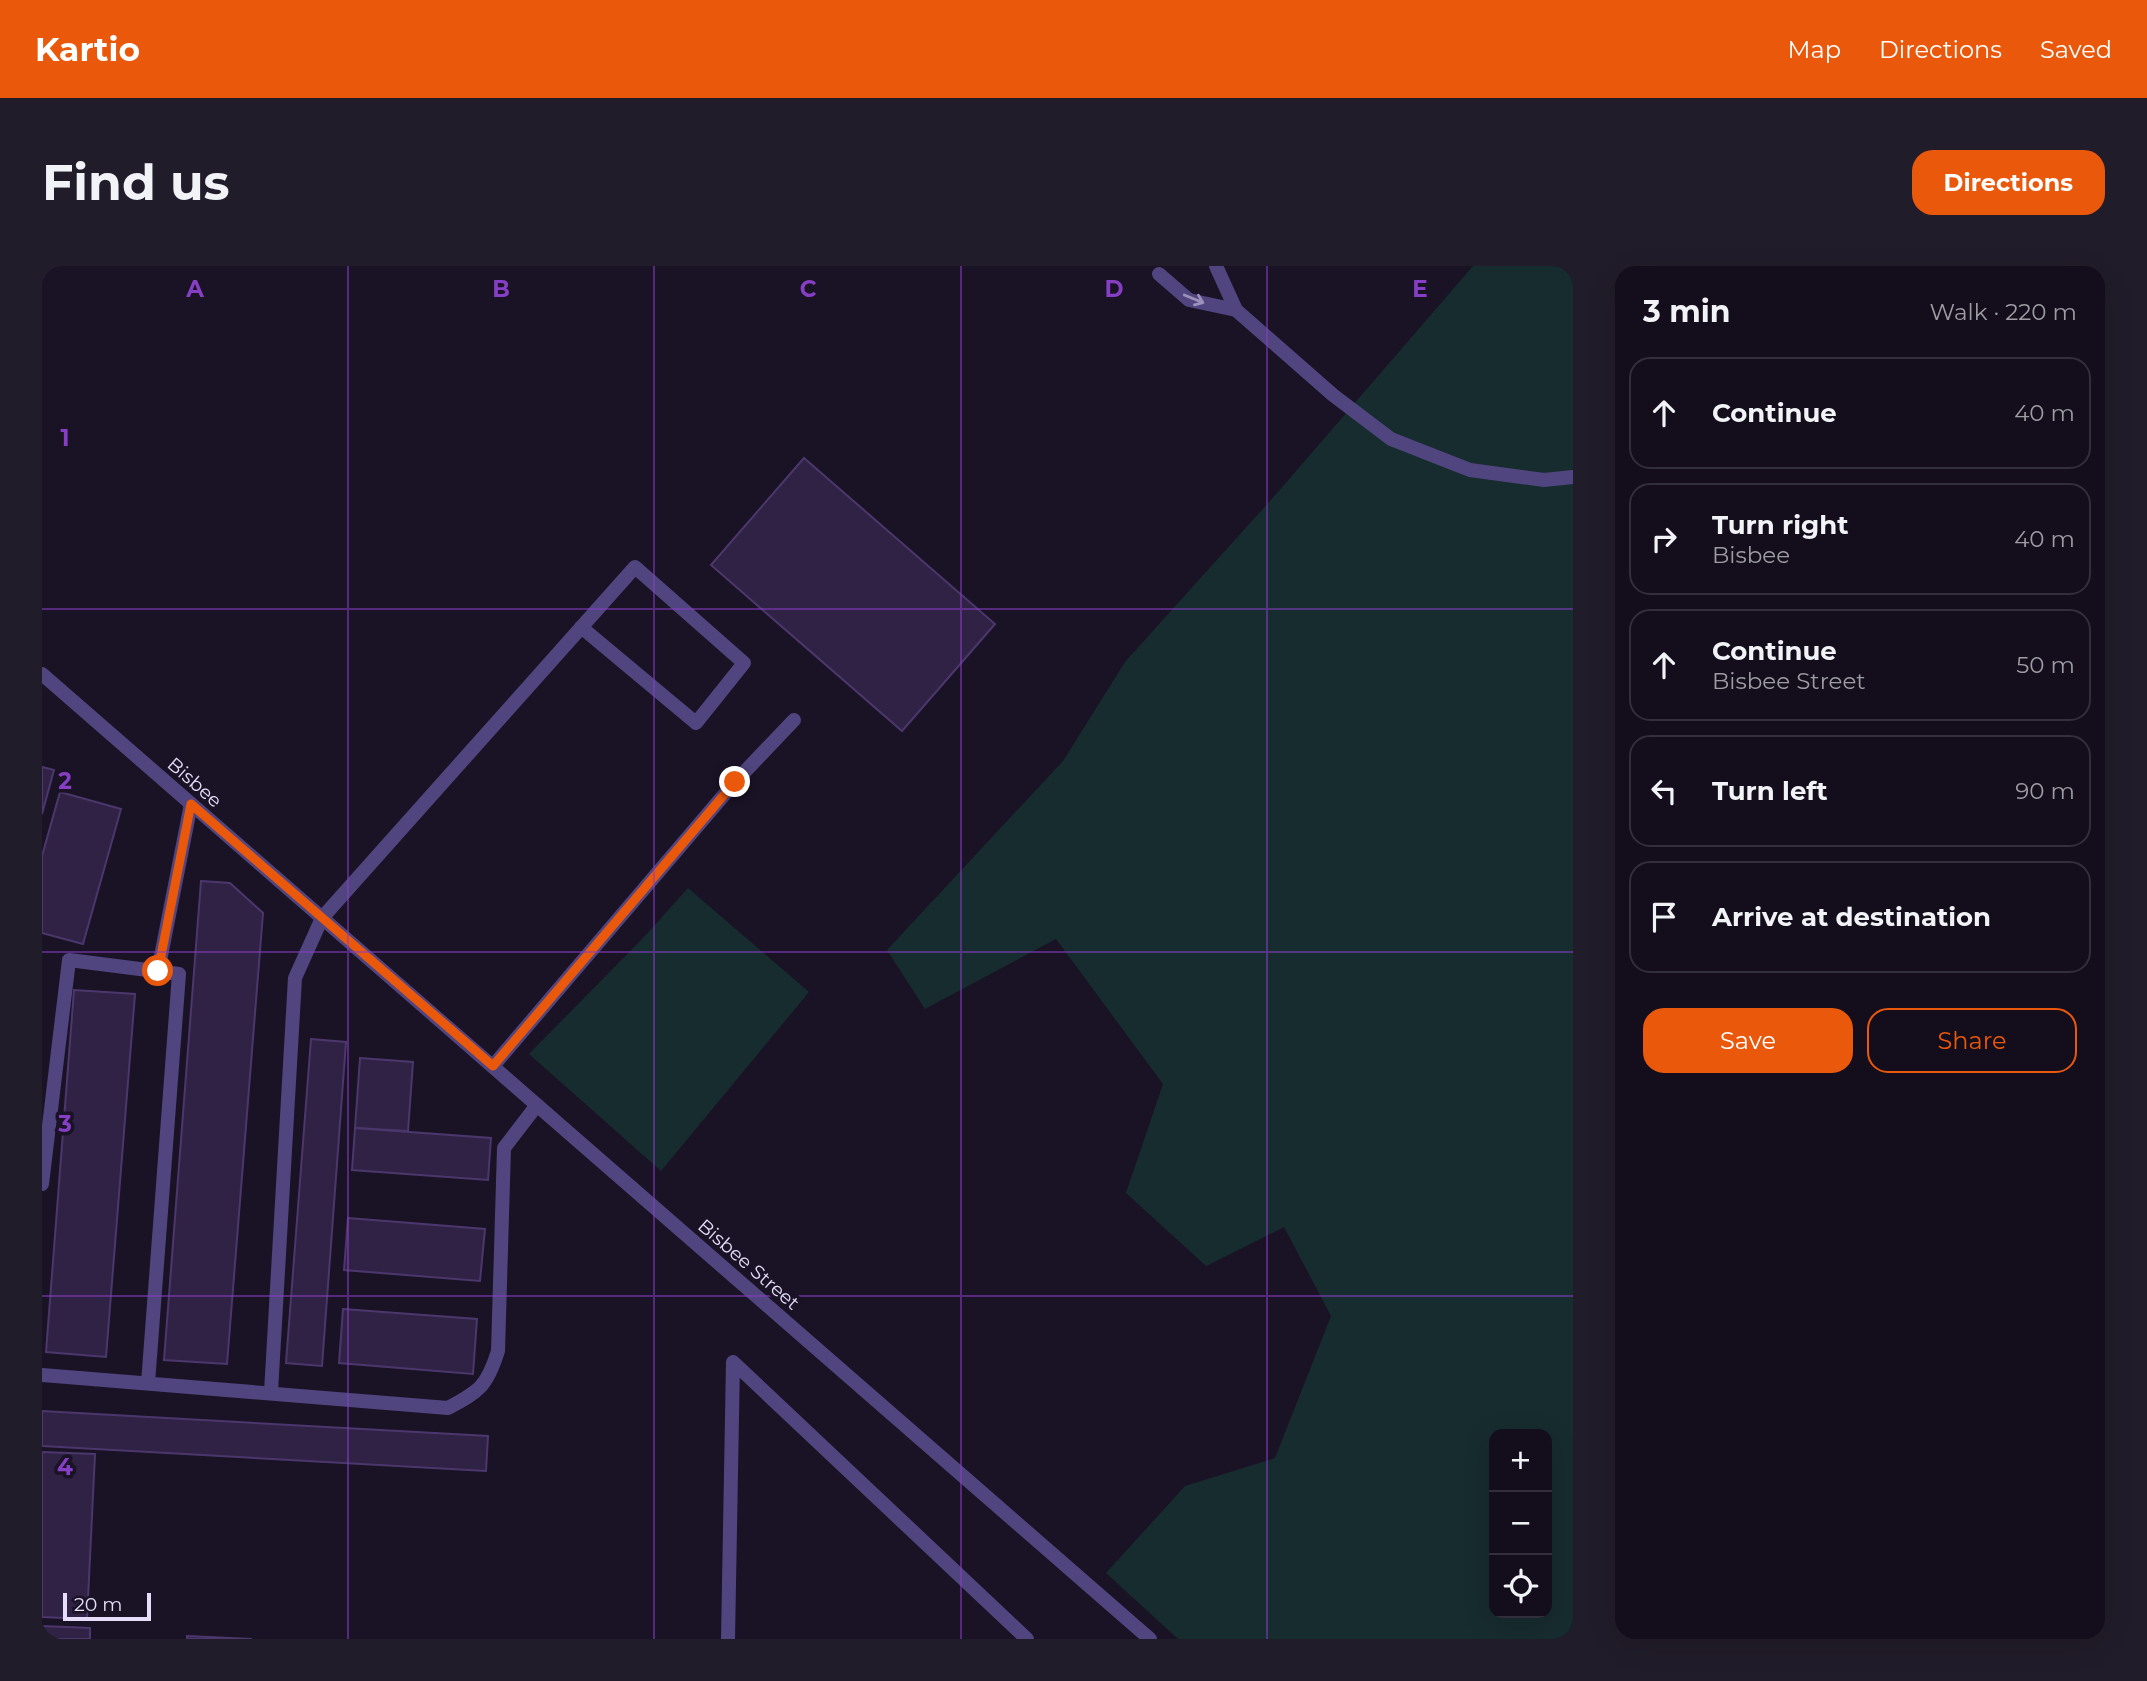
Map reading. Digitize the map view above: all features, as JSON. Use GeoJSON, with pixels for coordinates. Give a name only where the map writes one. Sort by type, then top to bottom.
{"type":"FeatureCollection","features":[{"type":"Feature","properties":{"kind":"street"},"geometry":{"type":"LineString","coordinates":[[1216,266],[1236,310],[1332,395],[1391,439],[1471,470],[1544,480],[1573,477]]}},
{"type":"Feature","properties":{"kind":"street"},"geometry":{"type":"LineString","coordinates":[[1159,274],[1189,300],[1236,310]]}},
{"type":"Feature","properties":{"kind":"street"},"geometry":{"type":"LineString","coordinates":[[271,1392],[295,978],[322,918],[635,566],[744,663],[696,723],[581,627]]}},
{"type":"Feature","properties":{"kind":"street","name":"Bisbee"},"geometry":{"type":"LineString","coordinates":[[42,674],[322,918]]}},
{"type":"Feature","properties":{"kind":"street"},"geometry":{"type":"LineString","coordinates":[[493,1066],[735,782],[794,720]]}},
{"type":"Feature","properties":{"kind":"street"},"geometry":{"type":"LineString","coordinates":[[158,971],[191,804]]}},
{"type":"Feature","properties":{"kind":"street","name":"Bisbee Street"},"geometry":{"type":"LineString","coordinates":[[322,918],[1150,1639]]}},
{"type":"Feature","properties":{"kind":"street"},"geometry":{"type":"LineString","coordinates":[[42,1184],[69,960],[179,974],[148,1383]]}},
{"type":"Feature","properties":{"kind":"street"},"geometry":{"type":"LineString","coordinates":[[42,1375],[448,1408],[471,1395],[490,1377],[498,1351],[504,1148],[537,1105]]}},
{"type":"Feature","properties":{"kind":"street"},"geometry":{"type":"LineString","coordinates":[[727,1639],[733,1362],[1027,1639]]}},
{"type":"Feature","properties":{"kind":"green space"},"geometry":{"type":"Polygon","coordinates":[[[1473,266],[1573,266],[1573,1639],[1178,1639],[1106,1573],[1185,1486],[1275,1458],[1331,1316],[1284,1227],[1206,1266],[1126,1193],[1163,1084],[1056,939],[925,1009],[887,950],[1063,761],[1125,662],[1278,492],[1473,266]]]}},
{"type":"Feature","properties":{"kind":"green space"},"geometry":{"type":"Polygon","coordinates":[[[688,888],[809,992],[661,1171],[529,1054],[645,936],[688,888]]]}},
{"type":"Feature","properties":{"kind":"building"},"geometry":{"type":"Polygon","coordinates":[[[804,458],[995,624],[902,731],[711,565],[804,458]]]}},
{"type":"Feature","properties":{"kind":"building"},"geometry":{"type":"Polygon","coordinates":[[[42,767],[54,770],[42,814],[42,767]]]}},
{"type":"Feature","properties":{"kind":"building"},"geometry":{"type":"Polygon","coordinates":[[[60,792],[121,809],[83,944],[42,933],[42,856],[60,792]]]}},
{"type":"Feature","properties":{"kind":"building"},"geometry":{"type":"Polygon","coordinates":[[[201,881],[230,883],[263,913],[227,1364],[164,1360],[201,881]]]}},
{"type":"Feature","properties":{"kind":"building"},"geometry":{"type":"Polygon","coordinates":[[[74,990],[135,994],[106,1357],[46,1352],[74,990]]]}},
{"type":"Feature","properties":{"kind":"building"},"geometry":{"type":"Polygon","coordinates":[[[311,1039],[346,1042],[322,1366],[286,1363],[311,1039]]]}},
{"type":"Feature","properties":{"kind":"building"},"geometry":{"type":"Polygon","coordinates":[[[360,1058],[413,1062],[408,1131],[355,1128],[360,1058]]]}},
{"type":"Feature","properties":{"kind":"building"},"geometry":{"type":"Polygon","coordinates":[[[355,1128],[491,1138],[488,1180],[352,1170],[355,1128]]]}},
{"type":"Feature","properties":{"kind":"building"},"geometry":{"type":"Polygon","coordinates":[[[348,1218],[485,1229],[480,1281],[344,1270],[348,1218]]]}},
{"type":"Feature","properties":{"kind":"building"},"geometry":{"type":"Polygon","coordinates":[[[343,1309],[477,1319],[473,1374],[339,1363],[343,1309]]]}},
{"type":"Feature","properties":{"kind":"building"},"geometry":{"type":"Polygon","coordinates":[[[42,1411],[488,1436],[486,1471],[42,1446],[42,1411]]]}},
{"type":"Feature","properties":{"kind":"building"},"geometry":{"type":"Polygon","coordinates":[[[42,1452],[95,1454],[87,1619],[42,1617],[42,1452]]]}},
{"type":"Feature","properties":{"kind":"building"},"geometry":{"type":"Polygon","coordinates":[[[42,1626],[90,1628],[90,1639],[42,1639],[42,1626]]]}},
{"type":"Feature","properties":{"kind":"building"},"geometry":{"type":"Polygon","coordinates":[[[187,1636],[252,1639],[187,1639],[187,1636]]]}},
{"type":"Feature","properties":{"kind":"route"},"geometry":{"type":"LineString","coordinates":[[158,971],[191,804],[493,1066],[735,782]]}}]}
